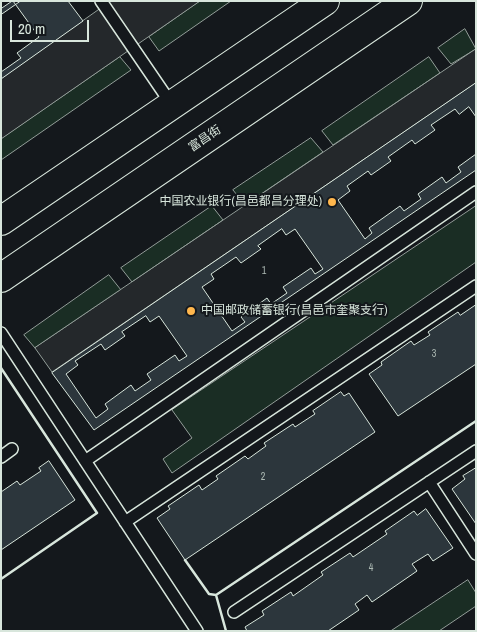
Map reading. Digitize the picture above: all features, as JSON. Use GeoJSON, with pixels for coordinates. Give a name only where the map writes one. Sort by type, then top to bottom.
{"type":"FeatureCollection","features":[{"type":"Feature","properties":{"kind":"main road"},"geometry":{"type":"LineString","coordinates":[[1,221],[325,1]]}},
{"type":"Feature","properties":{"kind":"main road","name":"富昌街"},"geometry":{"type":"LineString","coordinates":[[1,278],[408,1]]}},
{"type":"Feature","properties":{"kind":"lane"},"geometry":{"type":"LineString","coordinates":[[101,1],[172,105]]}},
{"type":"Feature","properties":{"kind":"lane"},"geometry":{"type":"LineString","coordinates":[[85,461],[476,192]]}},
{"type":"Feature","properties":{"kind":"lane"},"geometry":{"type":"LineString","coordinates":[[125,522],[476,286]]}},
{"type":"Feature","properties":{"kind":"lane"},"geometry":{"type":"LineString","coordinates":[[1,333],[197,631]]}},
{"type":"Feature","properties":{"kind":"lane"},"geometry":{"type":"LineString","coordinates":[[1,457],[12,449]]}},
{"type":"Feature","properties":{"kind":"lane"},"geometry":{"type":"LineString","coordinates":[[234,612],[476,451]]}},
{"type":"Feature","properties":{"kind":"lane"},"geometry":{"type":"LineString","coordinates":[[429,482],[476,554]]}},
{"type":"Feature","properties":{"kind":"green space"},"geometry":{"type":"Polygon","coordinates":[[[200,1],[231,1],[159,51],[149,37],[200,1]]]}},
{"type":"Feature","properties":{"kind":"green space"},"geometry":{"type":"Polygon","coordinates":[[[465,29],[476,49],[451,64],[438,48],[465,29]]]}},
{"type":"Feature","properties":{"kind":"green space"},"geometry":{"type":"Polygon","coordinates":[[[120,57],[131,70],[1,160],[1,139],[120,57]]]}},
{"type":"Feature","properties":{"kind":"green space"},"geometry":{"type":"Polygon","coordinates":[[[429,57],[440,73],[333,145],[322,131],[429,57]]]}},
{"type":"Feature","properties":{"kind":"green space"},"geometry":{"type":"Polygon","coordinates":[[[311,138],[323,152],[245,205],[233,190],[311,138]]]}},
{"type":"Feature","properties":{"kind":"green space"},"geometry":{"type":"Polygon","coordinates":[[[212,206],[223,220],[132,282],[121,268],[212,206]]]}},
{"type":"Feature","properties":{"kind":"green space"},"geometry":{"type":"Polygon","coordinates":[[[476,206],[476,262],[172,473],[163,459],[192,438],[172,410],[476,206]]]}},
{"type":"Feature","properties":{"kind":"green space"},"geometry":{"type":"Polygon","coordinates":[[[109,275],[121,290],[35,348],[24,335],[109,275]]]}},
{"type":"Feature","properties":{"kind":"green space"},"geometry":{"type":"Polygon","coordinates":[[[468,580],[476,593],[476,606],[439,631],[391,631],[468,580]]]}},
{"type":"Feature","properties":{"kind":"shaded area"},"geometry":{"type":"Polygon","coordinates":[[[111,1],[200,1],[1,139],[1,79],[111,1]]]}},
{"type":"Feature","properties":{"kind":"shaded area"},"geometry":{"type":"Polygon","coordinates":[[[476,49],[476,83],[52,372],[35,348],[476,49]]]}},
{"type":"Feature","properties":{"kind":"building"},"geometry":{"type":"Polygon","coordinates":[[[13,1],[39,37],[17,53],[21,58],[1,72],[1,9],[13,1]]]}},
{"type":"Feature","properties":{"kind":"building"},"geometry":{"type":"Polygon","coordinates":[[[21,1],[68,1],[83,21],[1,79],[1,15],[21,1]]]}},
{"type":"Feature","properties":{"kind":"building"},"geometry":{"type":"Polygon","coordinates":[[[476,83],[476,170],[94,430],[52,373],[476,83]]]}},
{"type":"Feature","properties":{"kind":"building"},"geometry":{"type":"Polygon","coordinates":[[[469,107],[476,117],[476,154],[458,167],[461,172],[446,183],[442,177],[418,194],[421,199],[404,211],[400,206],[369,228],[372,233],[365,239],[338,200],[350,191],[347,186],[368,171],[371,175],[391,161],[388,157],[412,140],[415,144],[435,130],[431,125],[455,109],[459,114],[469,107]]]}},
{"type":"Feature","properties":{"kind":"building"},"geometry":{"type":"Polygon","coordinates":[[[282,229],[286,235],[295,229],[323,269],[315,274],[311,268],[283,287],[287,293],[271,304],[267,298],[241,317],[245,322],[232,331],[202,287],[214,279],[211,274],[236,257],[241,263],[261,249],[258,246],[282,229]]]}},
{"type":"Feature","properties":{"kind":"building"},"geometry":{"type":"Polygon","coordinates":[[[476,305],[476,364],[398,416],[369,374],[382,365],[381,362],[411,341],[414,345],[430,335],[428,332],[458,312],[460,315],[476,305]]]}},
{"type":"Feature","properties":{"kind":"building"},"geometry":{"type":"Polygon","coordinates":[[[146,316],[150,322],[159,316],[187,356],[179,361],[175,355],[147,374],[151,380],[135,391],[131,385],[105,404],[108,409],[96,418],[66,374],[78,365],[75,361],[101,344],[105,350],[125,336],[122,332],[146,316]]]}},
{"type":"Feature","properties":{"kind":"building"},"geometry":{"type":"Polygon","coordinates":[[[341,392],[344,396],[349,393],[375,432],[185,560],[157,518],[170,509],[168,506],[199,485],[202,490],[218,479],[216,476],[245,456],[248,459],[266,446],[264,443],[293,424],[295,427],[315,414],[313,411],[341,392]]]}},
{"type":"Feature","properties":{"kind":"building"},"geometry":{"type":"Polygon","coordinates":[[[49,461],[75,500],[1,550],[1,492],[17,481],[20,485],[41,471],[39,468],[49,461]]]}},
{"type":"Feature","properties":{"kind":"building"},"geometry":{"type":"Polygon","coordinates":[[[476,468],[476,524],[452,489],[465,479],[463,476],[476,468]]]}},
{"type":"Feature","properties":{"kind":"building"},"geometry":{"type":"Polygon","coordinates":[[[426,509],[453,548],[433,561],[428,554],[412,564],[417,571],[372,602],[367,595],[355,604],[359,610],[328,631],[247,631],[245,627],[264,615],[262,611],[291,592],[293,596],[323,575],[321,572],[350,553],[353,557],[387,534],[385,531],[414,511],[417,515],[426,509]]]}},
{"type":"Feature","properties":{"kind":"wall"},"geometry":{"type":"LineString","coordinates":[[1,368],[97,513],[1,579]]}},
{"type":"Feature","properties":{"kind":"wall"},"geometry":{"type":"LineString","coordinates":[[226,631],[216,595],[476,421]]}},
{"type":"Feature","properties":{"kind":"wall"},"geometry":{"type":"LineString","coordinates":[[185,560],[209,594],[216,595]]}},
{"type":"Feature","properties":{"kind":"place","name":"中国农业银行(昌邑都昌分理处)"},"geometry":{"type":"Point","coordinates":[332,202]}},
{"type":"Feature","properties":{"kind":"place","name":"中国邮政储蓄银行(昌邑市奎聚支行)"},"geometry":{"type":"Point","coordinates":[191,311]}}]}
